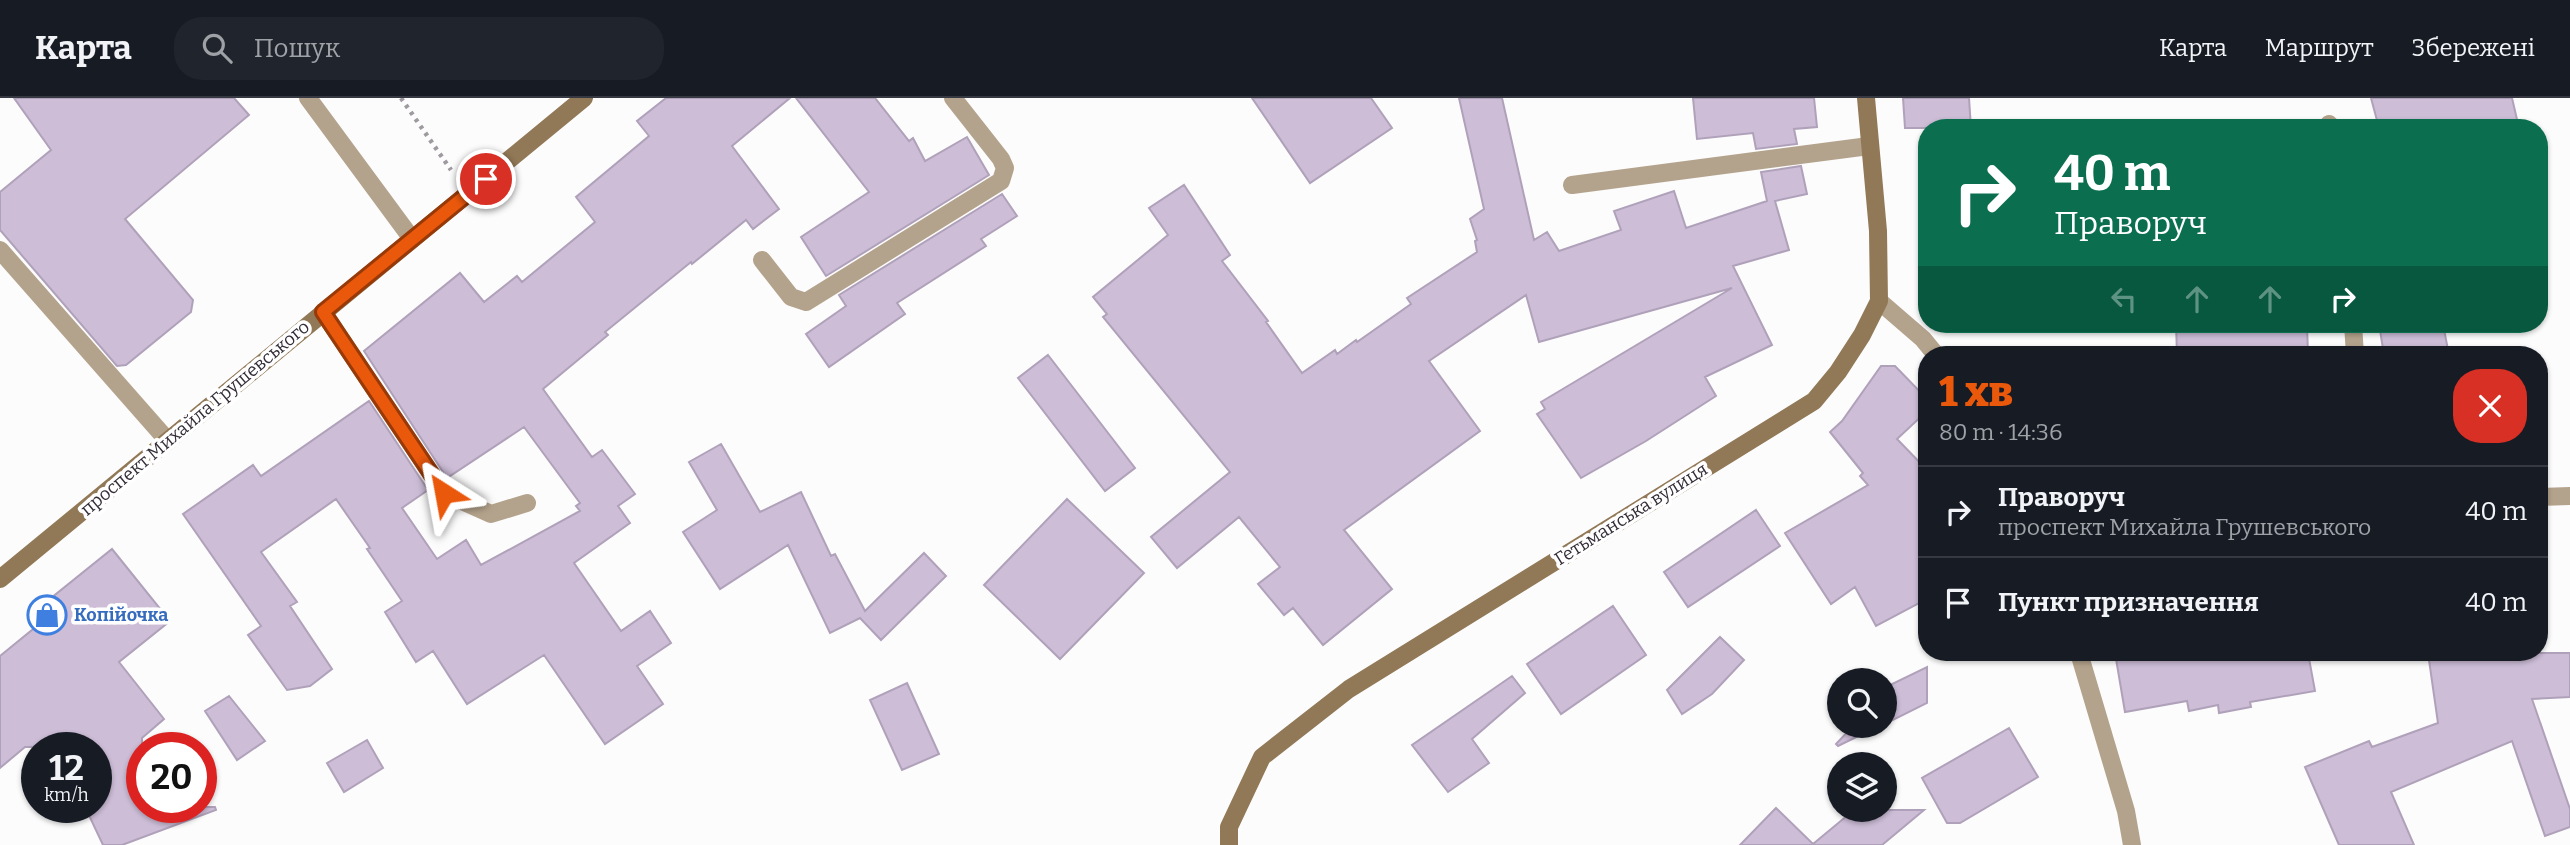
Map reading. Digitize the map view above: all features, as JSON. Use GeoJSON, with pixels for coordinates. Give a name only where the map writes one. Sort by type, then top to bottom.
{"type":"FeatureCollection","features":[{"type":"Feature","properties":{"kind":"street"},"geometry":{"type":"LineString","coordinates":[[308,98],[412,239]]}},
{"type":"Feature","properties":{"kind":"street","name":"проспект Михайла Грушевського"},"geometry":{"type":"LineString","coordinates":[[0,579],[584,98]]}},
{"type":"Feature","properties":{"kind":"street"},"geometry":{"type":"LineString","coordinates":[[762,260],[791,297],[806,302],[1000,180],[1005,167],[1001,159],[953,98]]}},
{"type":"Feature","properties":{"kind":"street","name":"Гетьманська вулиця"},"geometry":{"type":"LineString","coordinates":[[1229,845],[1229,827],[1262,757],[1349,689],[1814,401],[1863,335],[1879,301],[1878,231],[1868,146],[1866,98]]}},
{"type":"Feature","properties":{"kind":"street"},"geometry":{"type":"LineString","coordinates":[[1572,185],[1868,146]]}},
{"type":"Feature","properties":{"kind":"street"},"geometry":{"type":"LineString","coordinates":[[0,250],[168,441]]}},
{"type":"Feature","properties":{"kind":"street"},"geometry":{"type":"LineString","coordinates":[[1879,301],[1929,346]]}},
{"type":"Feature","properties":{"kind":"street"},"geometry":{"type":"LineString","coordinates":[[323,312],[444,493],[491,514],[527,503]]}},
{"type":"Feature","properties":{"kind":"street"},"geometry":{"type":"LineString","coordinates":[[2548,497],[2570,496]]}},
{"type":"Feature","properties":{"kind":"street"},"geometry":{"type":"LineString","coordinates":[[2081,661],[2126,811],[2132,845]]}},
{"type":"Feature","properties":{"kind":"path"},"geometry":{"type":"LineString","coordinates":[[401,98],[466,195]]}},
{"type":"Feature","properties":{"kind":"building"},"geometry":{"type":"Polygon","coordinates":[[[14,98],[234,98],[249,115],[125,219],[193,300],[191,312],[126,365],[117,366],[0,230],[0,192],[51,150],[14,98]]]}},
{"type":"Feature","properties":{"kind":"building"},"geometry":{"type":"Polygon","coordinates":[[[666,98],[790,98],[732,146],[779,209],[753,229],[746,220],[605,332],[608,335],[543,389],[592,457],[602,450],[635,494],[618,506],[630,523],[574,563],[621,631],[650,611],[671,643],[637,666],[663,704],[605,744],[544,655],[467,704],[433,651],[416,662],[385,612],[402,601],[336,499],[261,552],[297,602],[290,606],[332,669],[310,686],[287,690],[248,635],[261,626],[183,514],[253,465],[261,476],[369,401],[428,490],[402,508],[437,559],[466,540],[481,565],[580,511],[576,506],[580,503],[524,427],[447,478],[364,351],[460,273],[484,302],[517,276],[522,282],[595,222],[576,197],[649,136],[637,121],[666,98]]]}},
{"type":"Feature","properties":{"kind":"building"},"geometry":{"type":"Polygon","coordinates":[[[796,98],[875,98],[909,141],[913,138],[925,161],[967,137],[989,175],[826,276],[801,237],[869,192],[796,98]]]}},
{"type":"Feature","properties":{"kind":"building"},"geometry":{"type":"Polygon","coordinates":[[[1252,98],[1371,98],[1392,128],[1310,183],[1252,98]]]}},
{"type":"Feature","properties":{"kind":"building"},"geometry":{"type":"Polygon","coordinates":[[[1459,98],[1502,98],[1534,240],[1547,232],[1559,251],[1621,230],[1614,211],[1674,191],[1686,228],[1767,201],[1761,172],[1801,166],[1807,194],[1775,201],[1789,250],[1733,266],[1772,345],[1705,377],[1716,396],[1646,441],[1581,478],[1537,414],[1545,409],[1541,402],[1732,288],[1539,342],[1526,295],[1429,361],[1480,431],[1344,530],[1392,589],[1323,645],[1293,608],[1284,615],[1258,584],[1280,567],[1239,517],[1177,568],[1151,537],[1230,472],[1103,317],[1107,314],[1093,297],[1168,235],[1149,208],[1184,185],[1230,255],[1222,261],[1268,321],[1266,322],[1302,373],[1335,350],[1337,354],[1411,304],[1407,298],[1477,252],[1477,240],[1470,219],[1484,209],[1459,98]]]}},
{"type":"Feature","properties":{"kind":"building"},"geometry":{"type":"Polygon","coordinates":[[[1693,98],[1814,98],[1817,127],[1794,129],[1797,144],[1756,149],[1753,133],[1697,139],[1693,98]]]}},
{"type":"Feature","properties":{"kind":"building"},"geometry":{"type":"Polygon","coordinates":[[[1903,98],[1969,98],[1970,119],[1918,119],[1918,128],[1905,128],[1903,98]]]}},
{"type":"Feature","properties":{"kind":"building"},"geometry":{"type":"Polygon","coordinates":[[[2371,98],[2512,98],[2517,119],[2377,119],[2371,98]]]}},
{"type":"Feature","properties":{"kind":"building"},"geometry":{"type":"Polygon","coordinates":[[[1002,194],[1017,216],[981,239],[986,246],[897,303],[905,314],[829,367],[806,334],[846,306],[839,295],[1002,194]]]}},
{"type":"Feature","properties":{"kind":"building"},"geometry":{"type":"Polygon","coordinates":[[[2176,333],[2307,333],[2308,346],[2177,346],[2176,333]]]}},
{"type":"Feature","properties":{"kind":"building"},"geometry":{"type":"Polygon","coordinates":[[[2380,333],[2445,333],[2447,346],[2383,346],[2380,333]]]}},
{"type":"Feature","properties":{"kind":"building"},"geometry":{"type":"Polygon","coordinates":[[[1048,355],[1135,468],[1105,491],[1018,378],[1048,355]]]}},
{"type":"Feature","properties":{"kind":"building"},"geometry":{"type":"Polygon","coordinates":[[[1881,366],[1895,366],[1918,390],[1918,419],[1897,439],[1918,461],[1918,604],[1876,626],[1855,587],[1831,604],[1785,533],[1868,485],[1860,476],[1863,473],[1830,432],[1842,421],[1881,366]]]}},
{"type":"Feature","properties":{"kind":"building"},"geometry":{"type":"Polygon","coordinates":[[[721,444],[760,512],[801,492],[831,556],[835,554],[865,611],[924,553],[946,576],[881,640],[860,618],[830,633],[788,545],[720,589],[683,532],[717,510],[689,462],[721,444]]]}},
{"type":"Feature","properties":{"kind":"building"},"geometry":{"type":"Polygon","coordinates":[[[1067,499],[1144,573],[1060,659],[984,585],[1067,499]]]}},
{"type":"Feature","properties":{"kind":"building"},"geometry":{"type":"Polygon","coordinates":[[[1756,510],[1780,546],[1688,607],[1664,572],[1756,510]]]}},
{"type":"Feature","properties":{"kind":"building"},"geometry":{"type":"Polygon","coordinates":[[[112,549],[170,621],[119,662],[164,719],[149,732],[126,732],[126,823],[181,823],[122,845],[103,845],[93,823],[112,823],[112,732],[21,732],[21,750],[0,768],[0,656],[38,625],[30,615],[112,549]]]}},
{"type":"Feature","properties":{"kind":"building"},"geometry":{"type":"Polygon","coordinates":[[[1613,606],[1646,655],[1561,714],[1527,664],[1613,606]]]}},
{"type":"Feature","properties":{"kind":"building"},"geometry":{"type":"Polygon","coordinates":[[[1720,637],[1744,660],[1712,694],[1682,714],[1667,690],[1720,637]]]}},
{"type":"Feature","properties":{"kind":"building"},"geometry":{"type":"Polygon","coordinates":[[[2548,653],[2570,653],[2570,697],[2532,699],[2570,809],[2570,827],[2545,836],[2512,741],[2391,792],[2414,845],[2339,845],[2305,767],[2369,741],[2372,747],[2438,723],[2429,661],[2548,661],[2548,653]]]}},
{"type":"Feature","properties":{"kind":"building"},"geometry":{"type":"Polygon","coordinates":[[[2116,661],[2309,661],[2315,691],[2250,702],[2251,707],[2219,713],[2218,705],[2189,711],[2187,701],[2125,712],[2116,661]]]}},
{"type":"Feature","properties":{"kind":"building"},"geometry":{"type":"Polygon","coordinates":[[[1927,667],[1927,703],[1897,718],[1897,682],[1927,667]]]}},
{"type":"Feature","properties":{"kind":"building"},"geometry":{"type":"Polygon","coordinates":[[[1512,676],[1525,693],[1472,739],[1489,763],[1448,792],[1412,745],[1512,676]]]}},
{"type":"Feature","properties":{"kind":"building"},"geometry":{"type":"Polygon","coordinates":[[[907,683],[939,754],[902,770],[870,700],[907,683]]]}},
{"type":"Feature","properties":{"kind":"building"},"geometry":{"type":"Polygon","coordinates":[[[229,696],[265,741],[237,760],[205,711],[229,696]]]}},
{"type":"Feature","properties":{"kind":"building"},"geometry":{"type":"Polygon","coordinates":[[[2009,728],[2038,777],[1960,823],[1947,823],[1922,778],[2009,728]]]}},
{"type":"Feature","properties":{"kind":"building"},"geometry":{"type":"Polygon","coordinates":[[[1842,738],[1854,738],[1838,746],[1836,744],[1842,738]]]}},
{"type":"Feature","properties":{"kind":"building"},"geometry":{"type":"Polygon","coordinates":[[[367,740],[383,768],[344,792],[327,763],[367,740]]]}},
{"type":"Feature","properties":{"kind":"building"},"geometry":{"type":"Polygon","coordinates":[[[1776,808],[1813,844],[1840,822],[1897,822],[1897,810],[1924,810],[1882,845],[1740,845],[1776,808]]]}},
{"type":"Feature","properties":{"kind":"place","name":"Копійочка"},"geometry":{"type":"Point","coordinates":[47,615]}},
{"type":"Feature","properties":{"kind":"route"},"geometry":{"type":"LineString","coordinates":[[444,493],[323,312],[486,179]]}}]}
